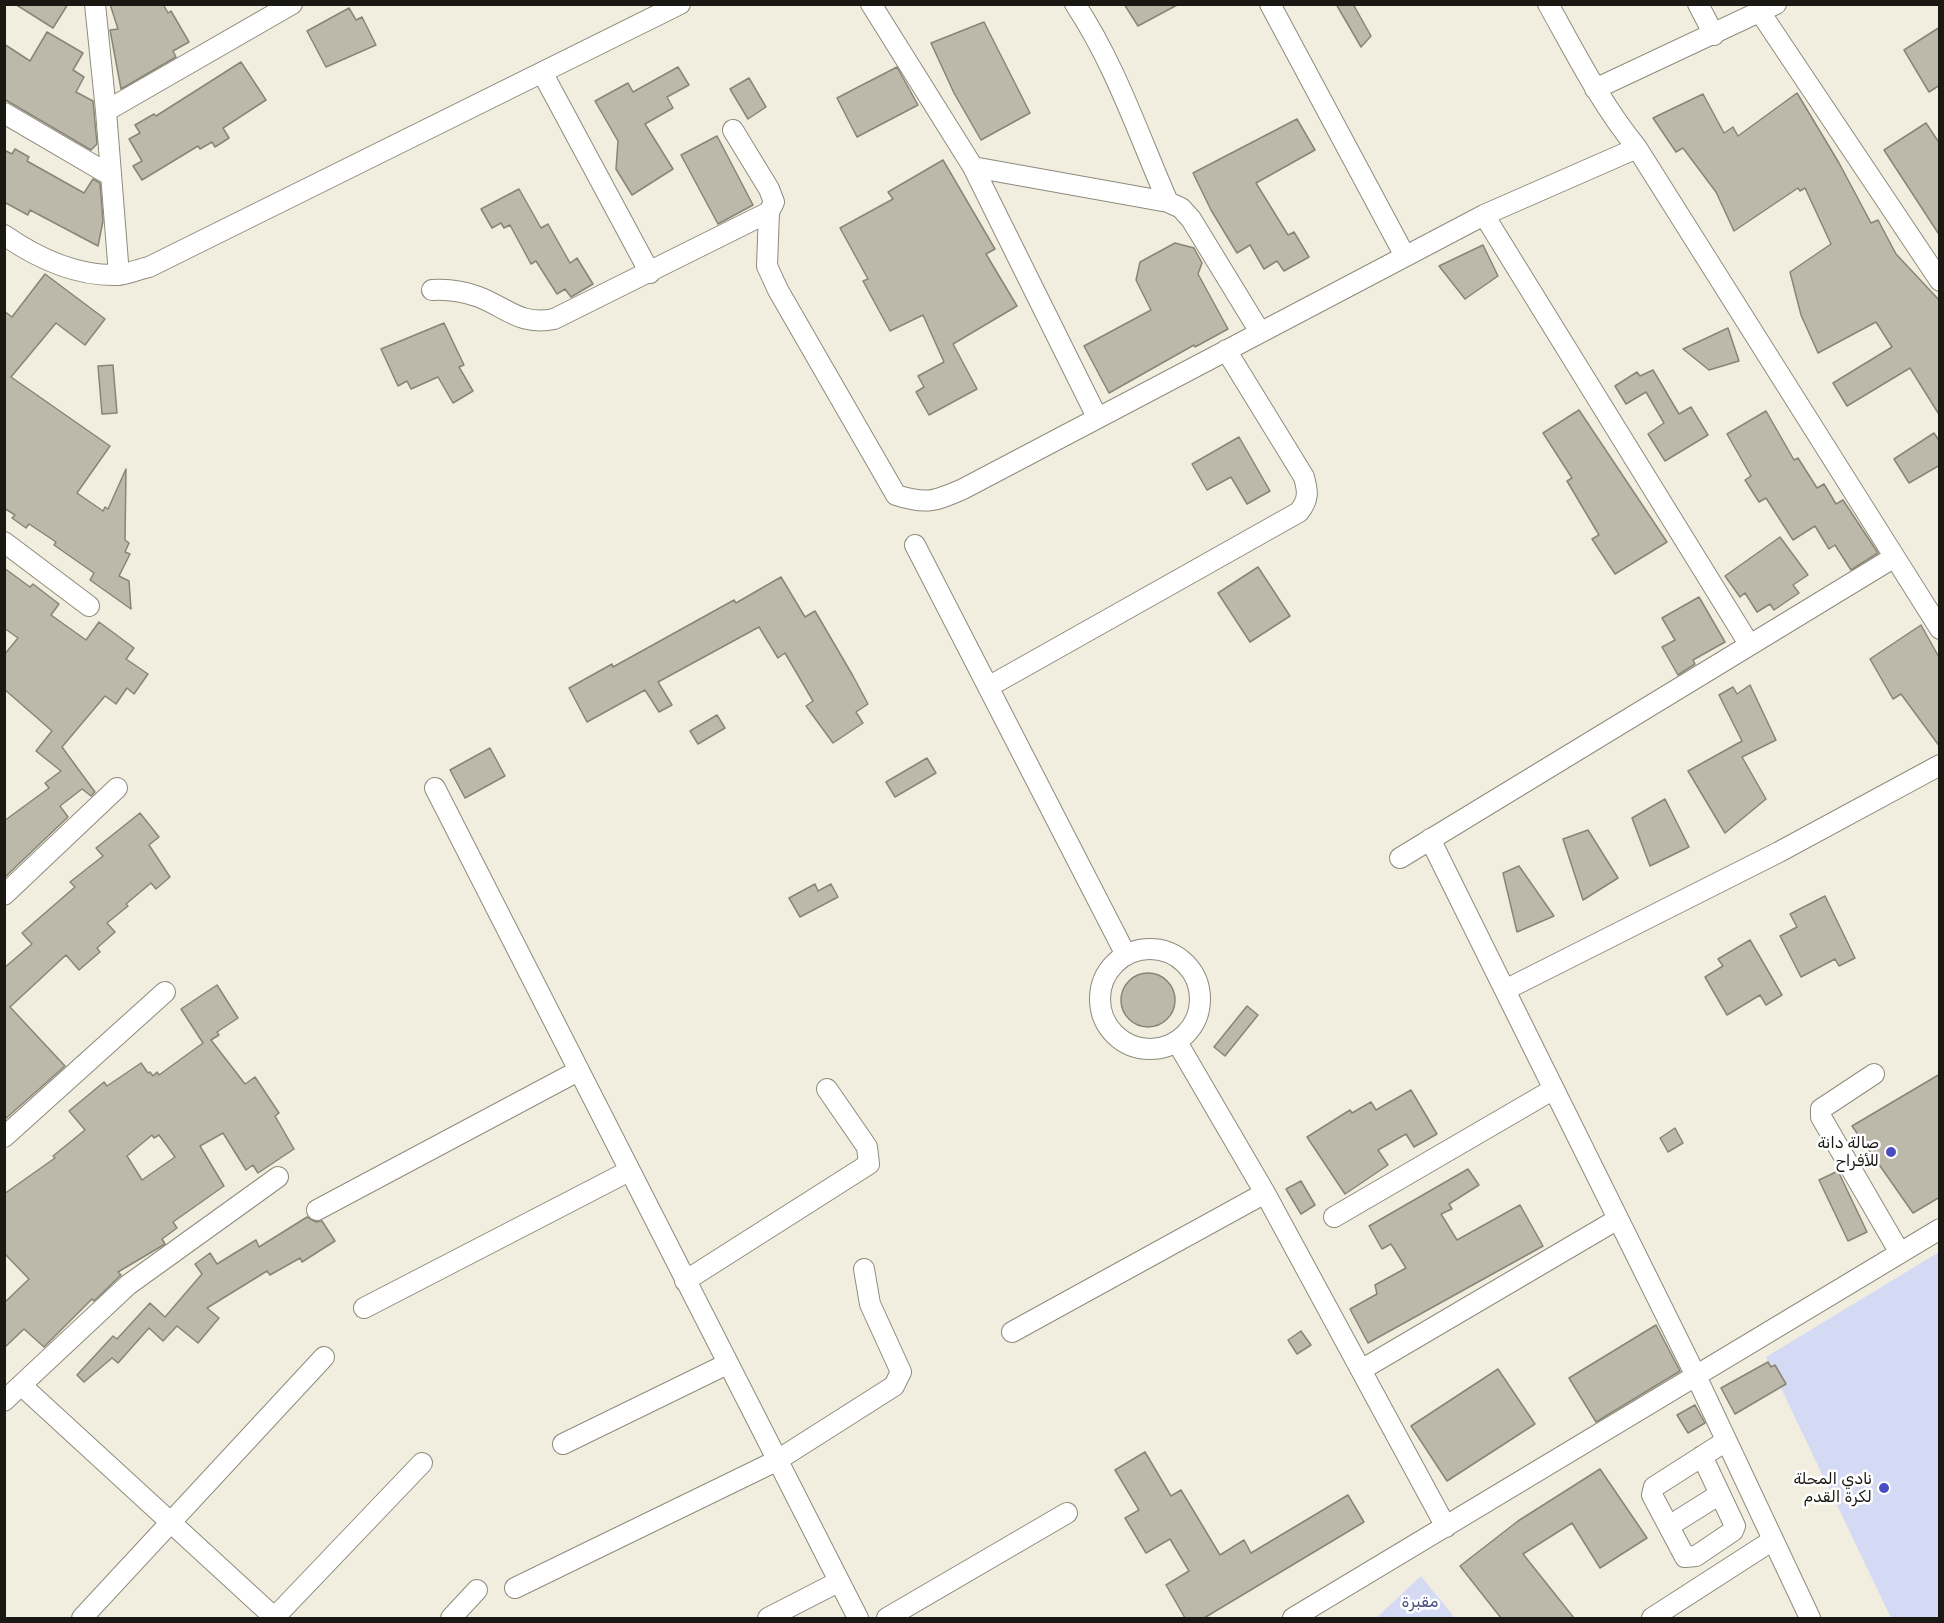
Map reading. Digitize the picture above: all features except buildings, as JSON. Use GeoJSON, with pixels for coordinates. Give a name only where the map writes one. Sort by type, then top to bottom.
{"type":"FeatureCollection","features":[{"type":"Feature","properties":{"kind":"street"},"geometry":{"type":"LineString","coordinates":[[95,4],[119,275]]}},
{"type":"Feature","properties":{"kind":"street"},"geometry":{"type":"LineString","coordinates":[[106,111],[292,4]]}},
{"type":"Feature","properties":{"kind":"street"},"geometry":{"type":"LineString","coordinates":[[4,235],[25,250],[82,272],[119,275],[149,267],[543,74],[680,4]]}},
{"type":"Feature","properties":{"kind":"street"},"geometry":{"type":"LineString","coordinates":[[871,4],[973,167],[1097,417]]}},
{"type":"Feature","properties":{"kind":"street"},"geometry":{"type":"LineString","coordinates":[[1075,4],[1108,65],[1168,202]]}},
{"type":"Feature","properties":{"kind":"street"},"geometry":{"type":"LineString","coordinates":[[1270,4],[1405,256]]}},
{"type":"Feature","properties":{"kind":"street"},"geometry":{"type":"LineString","coordinates":[[1548,4],[1616,123],[1636,148],[1940,629]]}},
{"type":"Feature","properties":{"kind":"street"},"geometry":{"type":"LineString","coordinates":[[1698,4],[1714,35]]}},
{"type":"Feature","properties":{"kind":"street"},"geometry":{"type":"LineString","coordinates":[[1595,89],[1768,8],[1940,281]]}},
{"type":"Feature","properties":{"kind":"street"},"geometry":{"type":"LineString","coordinates":[[543,74],[650,273]]}},
{"type":"Feature","properties":{"kind":"street"},"geometry":{"type":"LineString","coordinates":[[4,113],[110,175]]}},
{"type":"Feature","properties":{"kind":"street"},"geometry":{"type":"LineString","coordinates":[[733,130],[769,189],[774,202],[769,212],[767,258],[771,274],[896,495],[916,502],[931,502],[963,489],[1484,215],[1636,148]]}},
{"type":"Feature","properties":{"kind":"street"},"geometry":{"type":"LineString","coordinates":[[973,167],[1168,202],[1181,208],[1191,219],[1260,332]]}},
{"type":"Feature","properties":{"kind":"street"},"geometry":{"type":"LineString","coordinates":[[432,290],[450,289],[478,296],[525,321],[540,322],[554,319],[769,212]]}},
{"type":"Feature","properties":{"kind":"street"},"geometry":{"type":"LineString","coordinates":[[1484,215],[1749,644]]}},
{"type":"Feature","properties":{"kind":"street"},"geometry":{"type":"LineString","coordinates":[[988,687],[1299,512],[1306,503],[1308,492],[1304,477],[1226,350]]}},
{"type":"Feature","properties":{"kind":"street"},"geometry":{"type":"LineString","coordinates":[[4,542],[89,606]]}},
{"type":"Feature","properties":{"kind":"street"},"geometry":{"type":"LineString","coordinates":[[915,545],[1126,955]]}},
{"type":"Feature","properties":{"kind":"street"},"geometry":{"type":"LineString","coordinates":[[1400,858],[1893,558]]}},
{"type":"Feature","properties":{"kind":"street"},"geometry":{"type":"LineString","coordinates":[[1505,990],[1779,852],[1940,765]]}},
{"type":"Feature","properties":{"kind":"street"},"geometry":{"type":"LineString","coordinates":[[4,895],[117,788]]}},
{"type":"Feature","properties":{"kind":"street"},"geometry":{"type":"LineString","coordinates":[[435,788],[858,1618]]}},
{"type":"Feature","properties":{"kind":"street"},"geometry":{"type":"LineString","coordinates":[[1430,839],[1696,1376],[1810,1618]]}},
{"type":"Feature","properties":{"kind":"street"},"geometry":{"type":"LineString","coordinates":[[1156,949],[1171,953],[1184,962],[1194,974],[1199,988],[1199,1011],[1189,1032],[1177,1042],[1163,1048],[1139,1048],[1117,1038],[1107,1025],[1101,1010],[1100,994],[1104,978],[1113,965],[1126,955],[1141,950],[1156,949]]}},
{"type":"Feature","properties":{"kind":"street"},"geometry":{"type":"LineString","coordinates":[[4,1137],[165,992]]}},
{"type":"Feature","properties":{"kind":"street"},"geometry":{"type":"LineString","coordinates":[[1177,1042],[1265,1193],[1446,1527]]}},
{"type":"Feature","properties":{"kind":"street"},"geometry":{"type":"LineString","coordinates":[[317,1210],[578,1071]]}},
{"type":"Feature","properties":{"kind":"street"},"geometry":{"type":"LineString","coordinates":[[1874,1074],[1821,1108],[1821,1117],[1900,1253]]}},
{"type":"Feature","properties":{"kind":"street"},"geometry":{"type":"LineString","coordinates":[[685,1281],[869,1164],[867,1147],[827,1089]]}},
{"type":"Feature","properties":{"kind":"street"},"geometry":{"type":"LineString","coordinates":[[1334,1217],[1554,1089]]}},
{"type":"Feature","properties":{"kind":"street"},"geometry":{"type":"LineString","coordinates":[[364,1308],[629,1171]]}},
{"type":"Feature","properties":{"kind":"street"},"geometry":{"type":"LineString","coordinates":[[4,1401],[128,1285],[278,1177]]}},
{"type":"Feature","properties":{"kind":"street"},"geometry":{"type":"LineString","coordinates":[[1012,1332],[1265,1193]]}},
{"type":"Feature","properties":{"kind":"street"},"geometry":{"type":"LineString","coordinates":[[1361,1370],[1618,1219]]}},
{"type":"Feature","properties":{"kind":"street"},"geometry":{"type":"LineString","coordinates":[[1293,1618],[1940,1229]]}},
{"type":"Feature","properties":{"kind":"street"},"geometry":{"type":"LineString","coordinates":[[514,1588],[776,1461],[894,1386],[901,1372],[870,1304],[864,1269]]}},
{"type":"Feature","properties":{"kind":"street"},"geometry":{"type":"LineString","coordinates":[[82,1618],[324,1357]]}},
{"type":"Feature","properties":{"kind":"street"},"geometry":{"type":"LineString","coordinates":[[563,1444],[727,1364]]}},
{"type":"Feature","properties":{"kind":"street"},"geometry":{"type":"LineString","coordinates":[[21,1385],[275,1618],[422,1463]]}},
{"type":"Feature","properties":{"kind":"street"},"geometry":{"type":"LineString","coordinates":[[1702,1456],[1735,1526],[1733,1531],[1696,1556],[1685,1557],[1652,1495],[1654,1487],[1702,1456],[1726,1441]]}},
{"type":"Feature","properties":{"kind":"street"},"geometry":{"type":"LineString","coordinates":[[1669,1527],[1720,1494]]}},
{"type":"Feature","properties":{"kind":"street"},"geometry":{"type":"LineString","coordinates":[[887,1618],[1067,1513]]}},
{"type":"Feature","properties":{"kind":"street"},"geometry":{"type":"LineString","coordinates":[[1652,1618],[1773,1540]]}},
{"type":"Feature","properties":{"kind":"street"},"geometry":{"type":"LineString","coordinates":[[768,1618],[838,1582]]}},
{"type":"Feature","properties":{"kind":"street"},"geometry":{"type":"LineString","coordinates":[[451,1618],[477,1590]]}},
{"type":"Feature","properties":{"kind":"green space","name":"نادي المحلة لكرة القدم"},"geometry":{"type":"Polygon","coordinates":[[[1939,1252],[1939,1618],[1891,1618],[1766,1357],[1939,1252]]]}},
{"type":"Feature","properties":{"kind":"green space","name":"مقبرة"},"geometry":{"type":"Polygon","coordinates":[[[1421,1576],[1455,1618],[1376,1618],[1421,1576]]]}},
{"type":"Feature","properties":{"kind":"place","name":"صالة دانة للأفراح"},"geometry":{"type":"Point","coordinates":[1891,1152]}},
{"type":"Feature","properties":{"kind":"place","name":"نادي المحلة لكرة القدم"},"geometry":{"type":"Point","coordinates":[1884,1488]}}]}
